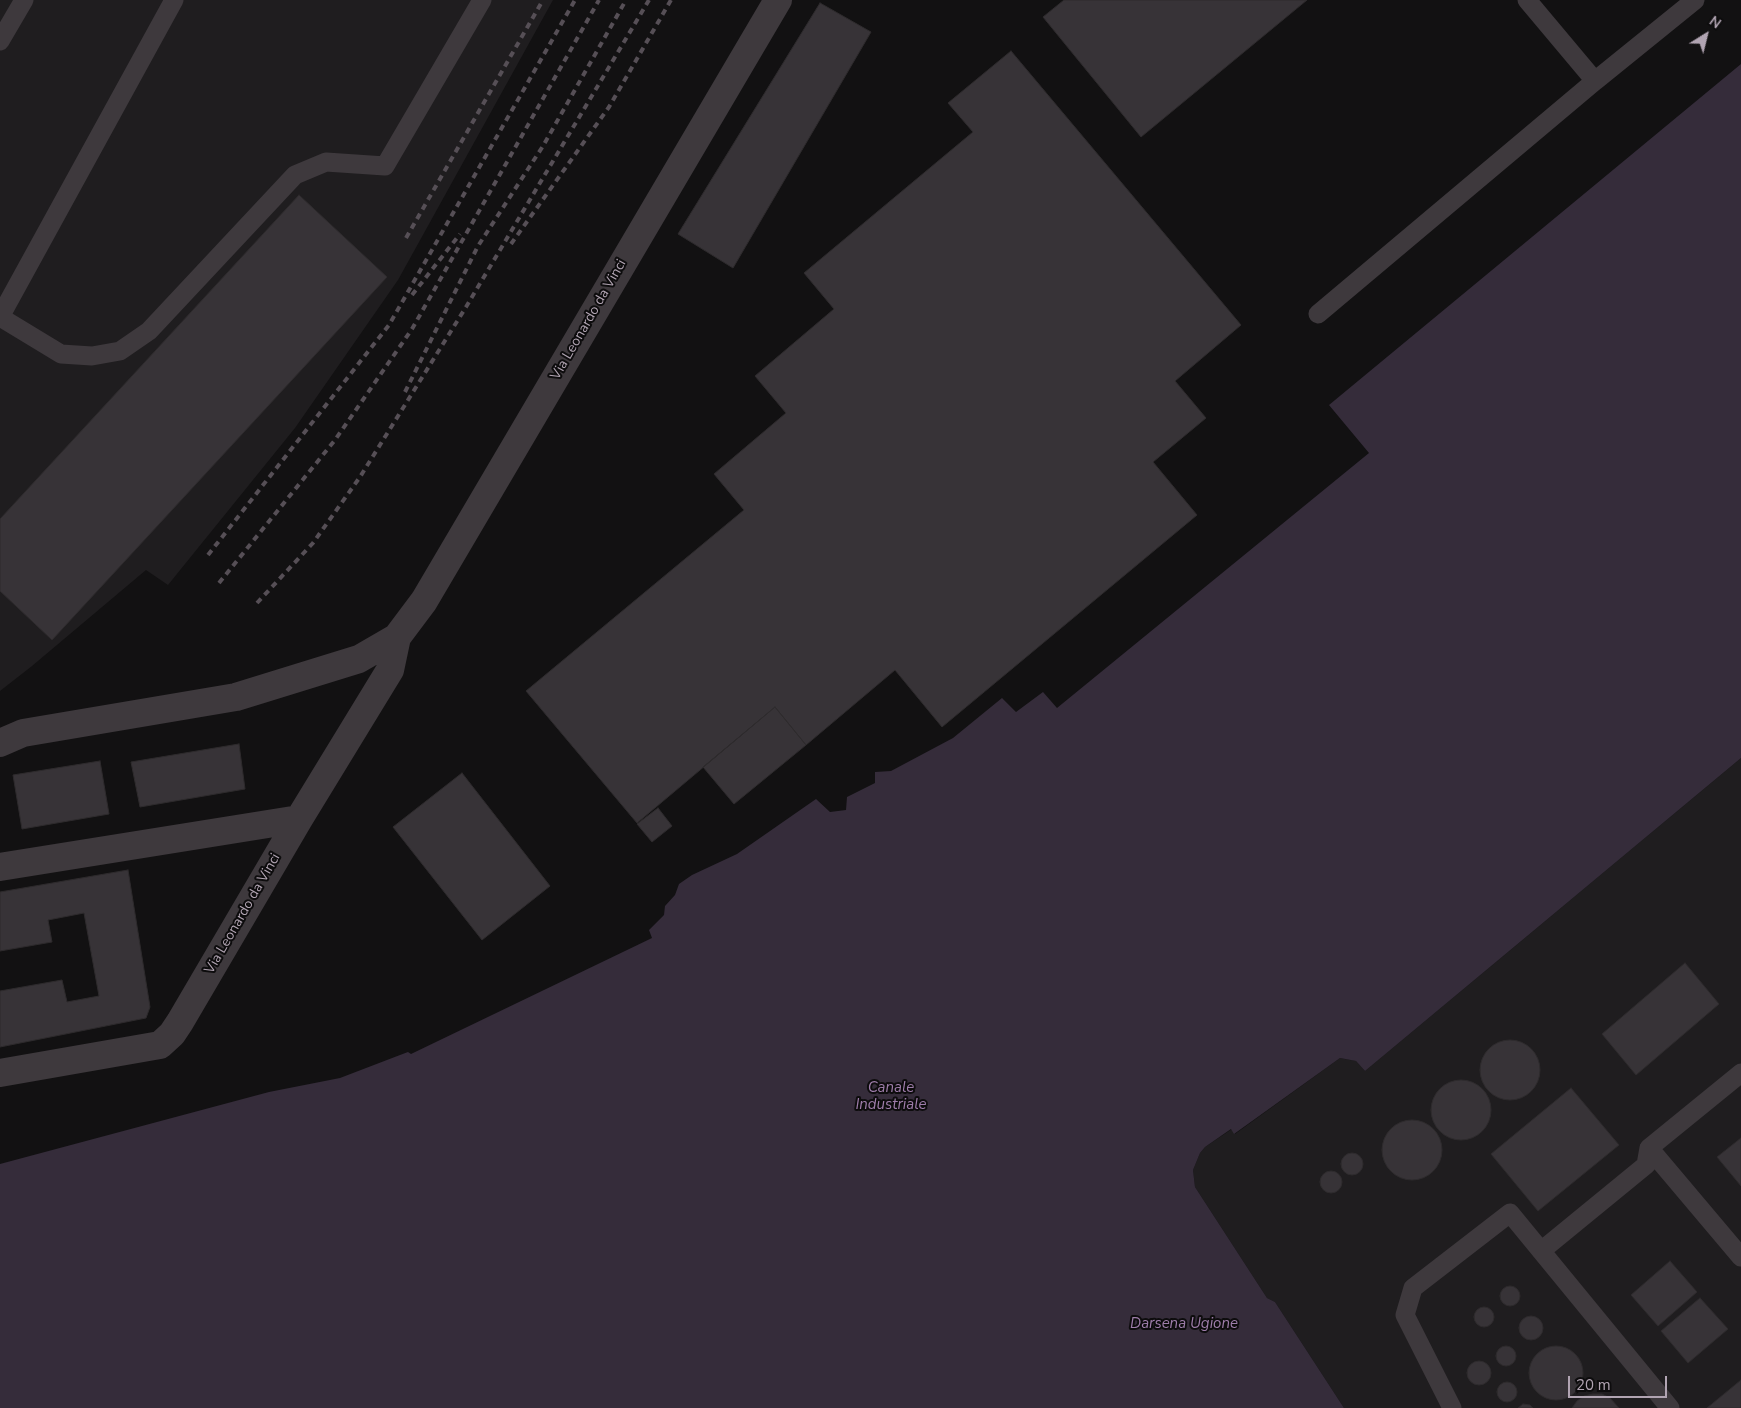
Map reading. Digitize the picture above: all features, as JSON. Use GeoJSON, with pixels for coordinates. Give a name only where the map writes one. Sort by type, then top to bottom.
{"type":"FeatureCollection","features":[{"type":"Feature","properties":{"kind":"street","name":"Via Leonardo da Vinci"},"geometry":{"type":"LineString","coordinates":[[0,1073],[160,1045],[172,1034],[299,819],[390,670],[397,638],[424,601],[778,0]]}},
{"type":"Feature","properties":{"kind":"street","name":"Via Leonardo da Vinci"},"geometry":{"type":"LineString","coordinates":[[0,742],[23,733],[236,697],[359,659],[397,638]]}},
{"type":"Feature","properties":{"kind":"street"},"geometry":{"type":"LineString","coordinates":[[0,867],[299,819]]}},
{"type":"Feature","properties":{"kind":"lane"},"geometry":{"type":"LineString","coordinates":[[0,41],[24,0]]}},
{"type":"Feature","properties":{"kind":"lane"},"geometry":{"type":"LineString","coordinates":[[174,0],[0,317],[61,354],[92,356],[120,350],[150,331],[295,175],[326,162],[385,166],[482,0]]}},
{"type":"Feature","properties":{"kind":"lane"},"geometry":{"type":"LineString","coordinates":[[1528,0],[1595,81]]}},
{"type":"Feature","properties":{"kind":"lane"},"geometry":{"type":"LineString","coordinates":[[1318,314],[1595,81],[1695,0]]}},
{"type":"Feature","properties":{"kind":"lane"},"geometry":{"type":"LineString","coordinates":[[1541,1251],[1646,1165],[1649,1148],[1741,1073]]}},
{"type":"Feature","properties":{"kind":"lane"},"geometry":{"type":"LineString","coordinates":[[1649,1148],[1741,1257]]}},
{"type":"Feature","properties":{"kind":"lane"},"geometry":{"type":"LineString","coordinates":[[1452,1408],[1405,1315],[1413,1288],[1510,1213],[1670,1408]]}},
{"type":"Feature","properties":{"kind":"shaded area"},"geometry":{"type":"Polygon","coordinates":[[[0,0],[553,0],[398,280],[295,428],[168,585],[146,570],[0,691],[0,0]]]}},
{"type":"Feature","properties":{"kind":"shaded area"},"geometry":{"type":"Polygon","coordinates":[[[1741,758],[1741,1408],[1344,1408],[1275,1302],[1267,1298],[1195,1187],[1193,1170],[1200,1153],[1205,1147],[1232,1129],[1235,1134],[1340,1058],[1356,1061],[1365,1071],[1741,758]]]}},
{"type":"Feature","properties":{"kind":"water","name":"Canale Industriale"},"geometry":{"type":"Polygon","coordinates":[[[1741,64],[1741,758],[1365,1071],[1356,1061],[1340,1058],[1234,1134],[1231,1129],[1205,1147],[1200,1153],[1193,1170],[1195,1187],[1267,1298],[1275,1302],[1344,1408],[0,1408],[0,1164],[269,1092],[340,1078],[408,1052],[411,1054],[652,938],[649,930],[664,915],[665,906],[675,895],[679,884],[692,875],[737,854],[816,799],[830,812],[846,810],[847,797],[875,783],[875,772],[891,771],[953,738],[1002,698],[1016,712],[1043,692],[1057,708],[1369,453],[1329,405],[1741,64]]]}},
{"type":"Feature","properties":{"kind":"building"},"geometry":{"type":"Polygon","coordinates":[[[1064,0],[1307,0],[1141,137],[1043,17],[1064,0]]]}},
{"type":"Feature","properties":{"kind":"building"},"geometry":{"type":"Polygon","coordinates":[[[820,3],[871,32],[733,268],[678,234],[820,3]]]}},
{"type":"Feature","properties":{"kind":"building"},"geometry":{"type":"Polygon","coordinates":[[[1011,51],[1241,325],[1175,381],[1206,418],[1153,462],[1197,515],[942,727],[895,670],[806,745],[775,707],[637,823],[526,691],[744,510],[714,474],[786,413],[755,376],[834,309],[804,273],[973,132],[948,103],[1011,51]]]}},
{"type":"Feature","properties":{"kind":"building"},"geometry":{"type":"Polygon","coordinates":[[[299,195],[387,277],[52,640],[0,591],[0,519],[299,195]]]}},
{"type":"Feature","properties":{"kind":"building"},"geometry":{"type":"Polygon","coordinates":[[[775,707],[806,745],[734,804],[703,767],[775,707]]]}},
{"type":"Feature","properties":{"kind":"building"},"geometry":{"type":"Polygon","coordinates":[[[239,744],[245,789],[140,807],[131,762],[239,744]]]}},
{"type":"Feature","properties":{"kind":"building"},"geometry":{"type":"Polygon","coordinates":[[[100,761],[109,814],[22,829],[13,775],[100,761]]]}},
{"type":"Feature","properties":{"kind":"building"},"geometry":{"type":"Polygon","coordinates":[[[462,773],[550,886],[482,940],[393,827],[462,773]]]}},
{"type":"Feature","properties":{"kind":"building"},"geometry":{"type":"Polygon","coordinates":[[[658,808],[672,826],[652,842],[637,824],[658,808]]]}},
{"type":"Feature","properties":{"kind":"building"},"geometry":{"type":"Polygon","coordinates":[[[128,870],[150,1007],[146,1018],[0,1047],[0,991],[62,980],[67,1002],[99,996],[84,913],[48,920],[52,942],[0,951],[0,892],[128,870]]]}},
{"type":"Feature","properties":{"kind":"building"},"geometry":{"type":"Polygon","coordinates":[[[1685,963],[1719,1004],[1636,1075],[1602,1034],[1685,963]]]}},
{"type":"Feature","properties":{"kind":"building"},"geometry":{"type":"Polygon","coordinates":[[[1504,1040],[1516,1040],[1527,1045],[1535,1053],[1540,1064],[1538,1082],[1527,1095],[1516,1100],[1504,1100],[1493,1095],[1485,1087],[1480,1076],[1480,1064],[1485,1053],[1493,1045],[1504,1040]]]}},
{"type":"Feature","properties":{"kind":"building"},"geometry":{"type":"Polygon","coordinates":[[[1455,1080],[1467,1080],[1478,1085],[1486,1093],[1491,1104],[1489,1122],[1478,1135],[1467,1140],[1455,1140],[1444,1135],[1436,1127],[1431,1116],[1431,1104],[1436,1093],[1444,1085],[1455,1080]]]}},
{"type":"Feature","properties":{"kind":"building"},"geometry":{"type":"Polygon","coordinates":[[[1571,1088],[1619,1145],[1538,1211],[1491,1154],[1571,1088]]]}},
{"type":"Feature","properties":{"kind":"building"},"geometry":{"type":"Polygon","coordinates":[[[1406,1120],[1418,1120],[1429,1125],[1437,1133],[1442,1144],[1440,1162],[1429,1175],[1418,1180],[1406,1180],[1395,1175],[1387,1167],[1382,1156],[1382,1144],[1387,1133],[1395,1125],[1406,1120]]]}},
{"type":"Feature","properties":{"kind":"building"},"geometry":{"type":"Polygon","coordinates":[[[1741,1138],[1741,1186],[1717,1157],[1741,1138]]]}},
{"type":"Feature","properties":{"kind":"building"},"geometry":{"type":"Polygon","coordinates":[[[1352,1153],[1360,1156],[1363,1164],[1360,1172],[1352,1175],[1344,1172],[1341,1164],[1344,1156],[1352,1153]]]}},
{"type":"Feature","properties":{"kind":"building"},"geometry":{"type":"Polygon","coordinates":[[[1331,1171],[1339,1174],[1342,1182],[1339,1190],[1331,1193],[1323,1190],[1320,1182],[1323,1174],[1331,1171]]]}},
{"type":"Feature","properties":{"kind":"building"},"geometry":{"type":"Polygon","coordinates":[[[1670,1261],[1697,1292],[1658,1326],[1631,1295],[1670,1261]]]}},
{"type":"Feature","properties":{"kind":"building"},"geometry":{"type":"Polygon","coordinates":[[[1510,1286],[1517,1289],[1520,1296],[1517,1303],[1510,1306],[1503,1303],[1500,1296],[1503,1289],[1510,1286]]]}},
{"type":"Feature","properties":{"kind":"building"},"geometry":{"type":"Polygon","coordinates":[[[1700,1298],[1728,1329],[1688,1363],[1661,1331],[1700,1298]]]}},
{"type":"Feature","properties":{"kind":"building"},"geometry":{"type":"Polygon","coordinates":[[[1484,1307],[1491,1310],[1494,1317],[1491,1324],[1484,1327],[1477,1324],[1474,1317],[1477,1310],[1484,1307]]]}},
{"type":"Feature","properties":{"kind":"building"},"geometry":{"type":"Polygon","coordinates":[[[1531,1316],[1540,1319],[1543,1328],[1540,1337],[1531,1340],[1522,1337],[1519,1328],[1522,1319],[1531,1316]]]}},
{"type":"Feature","properties":{"kind":"building"},"geometry":{"type":"Polygon","coordinates":[[[1506,1346],[1513,1349],[1516,1356],[1513,1363],[1506,1366],[1499,1363],[1496,1356],[1499,1349],[1506,1346]]]}},
{"type":"Feature","properties":{"kind":"building"},"geometry":{"type":"Polygon","coordinates":[[[1556,1346],[1566,1348],[1575,1354],[1581,1363],[1583,1373],[1581,1383],[1575,1392],[1566,1398],[1556,1400],[1546,1398],[1537,1392],[1531,1383],[1529,1373],[1531,1363],[1537,1354],[1546,1348],[1556,1346]]]}},
{"type":"Feature","properties":{"kind":"building"},"geometry":{"type":"Polygon","coordinates":[[[1479,1361],[1488,1364],[1491,1373],[1488,1382],[1479,1385],[1470,1382],[1467,1373],[1470,1364],[1479,1361]]]}},
{"type":"Feature","properties":{"kind":"building"},"geometry":{"type":"Polygon","coordinates":[[[1741,1380],[1741,1408],[1707,1408],[1741,1380]]]}},
{"type":"Feature","properties":{"kind":"building"},"geometry":{"type":"Polygon","coordinates":[[[1507,1382],[1514,1385],[1517,1392],[1514,1399],[1507,1402],[1500,1399],[1497,1392],[1500,1385],[1507,1382]]]}},
{"type":"Feature","properties":{"kind":"building"},"geometry":{"type":"Polygon","coordinates":[[[1602,1394],[1610,1398],[1619,1408],[1572,1408],[1584,1396],[1602,1394]]]}},
{"type":"Feature","properties":{"kind":"building"},"geometry":{"type":"Polygon","coordinates":[[[1523,1404],[1530,1405],[1533,1408],[1518,1408],[1523,1404]]]}},
{"type":"Feature","properties":{"kind":"railway"},"geometry":{"type":"LineString","coordinates":[[406,238],[543,0]]}},
{"type":"Feature","properties":{"kind":"railway"},"geometry":{"type":"LineString","coordinates":[[208,555],[389,325],[575,0]]}},
{"type":"Feature","properties":{"kind":"railway"},"geometry":{"type":"LineString","coordinates":[[219,583],[335,440],[412,329],[599,0]]}},
{"type":"Feature","properties":{"kind":"railway"},"geometry":{"type":"LineString","coordinates":[[405,392],[478,246],[543,146],[626,0]]}},
{"type":"Feature","properties":{"kind":"railway"},"geometry":{"type":"LineString","coordinates":[[257,603],[313,543],[360,477],[466,307],[649,0]]}},
{"type":"Feature","properties":{"kind":"railway"},"geometry":{"type":"LineString","coordinates":[[511,244],[609,107],[671,0]]}},
{"type":"Feature","properties":{"kind":"railway"},"geometry":{"type":"LineString","coordinates":[[412,295],[460,234]]}},
{"type":"Feature","properties":{"kind":"water label","name":"Darsena Ugione"},"geometry":{"type":"Point","coordinates":[1184,1324]}}]}
